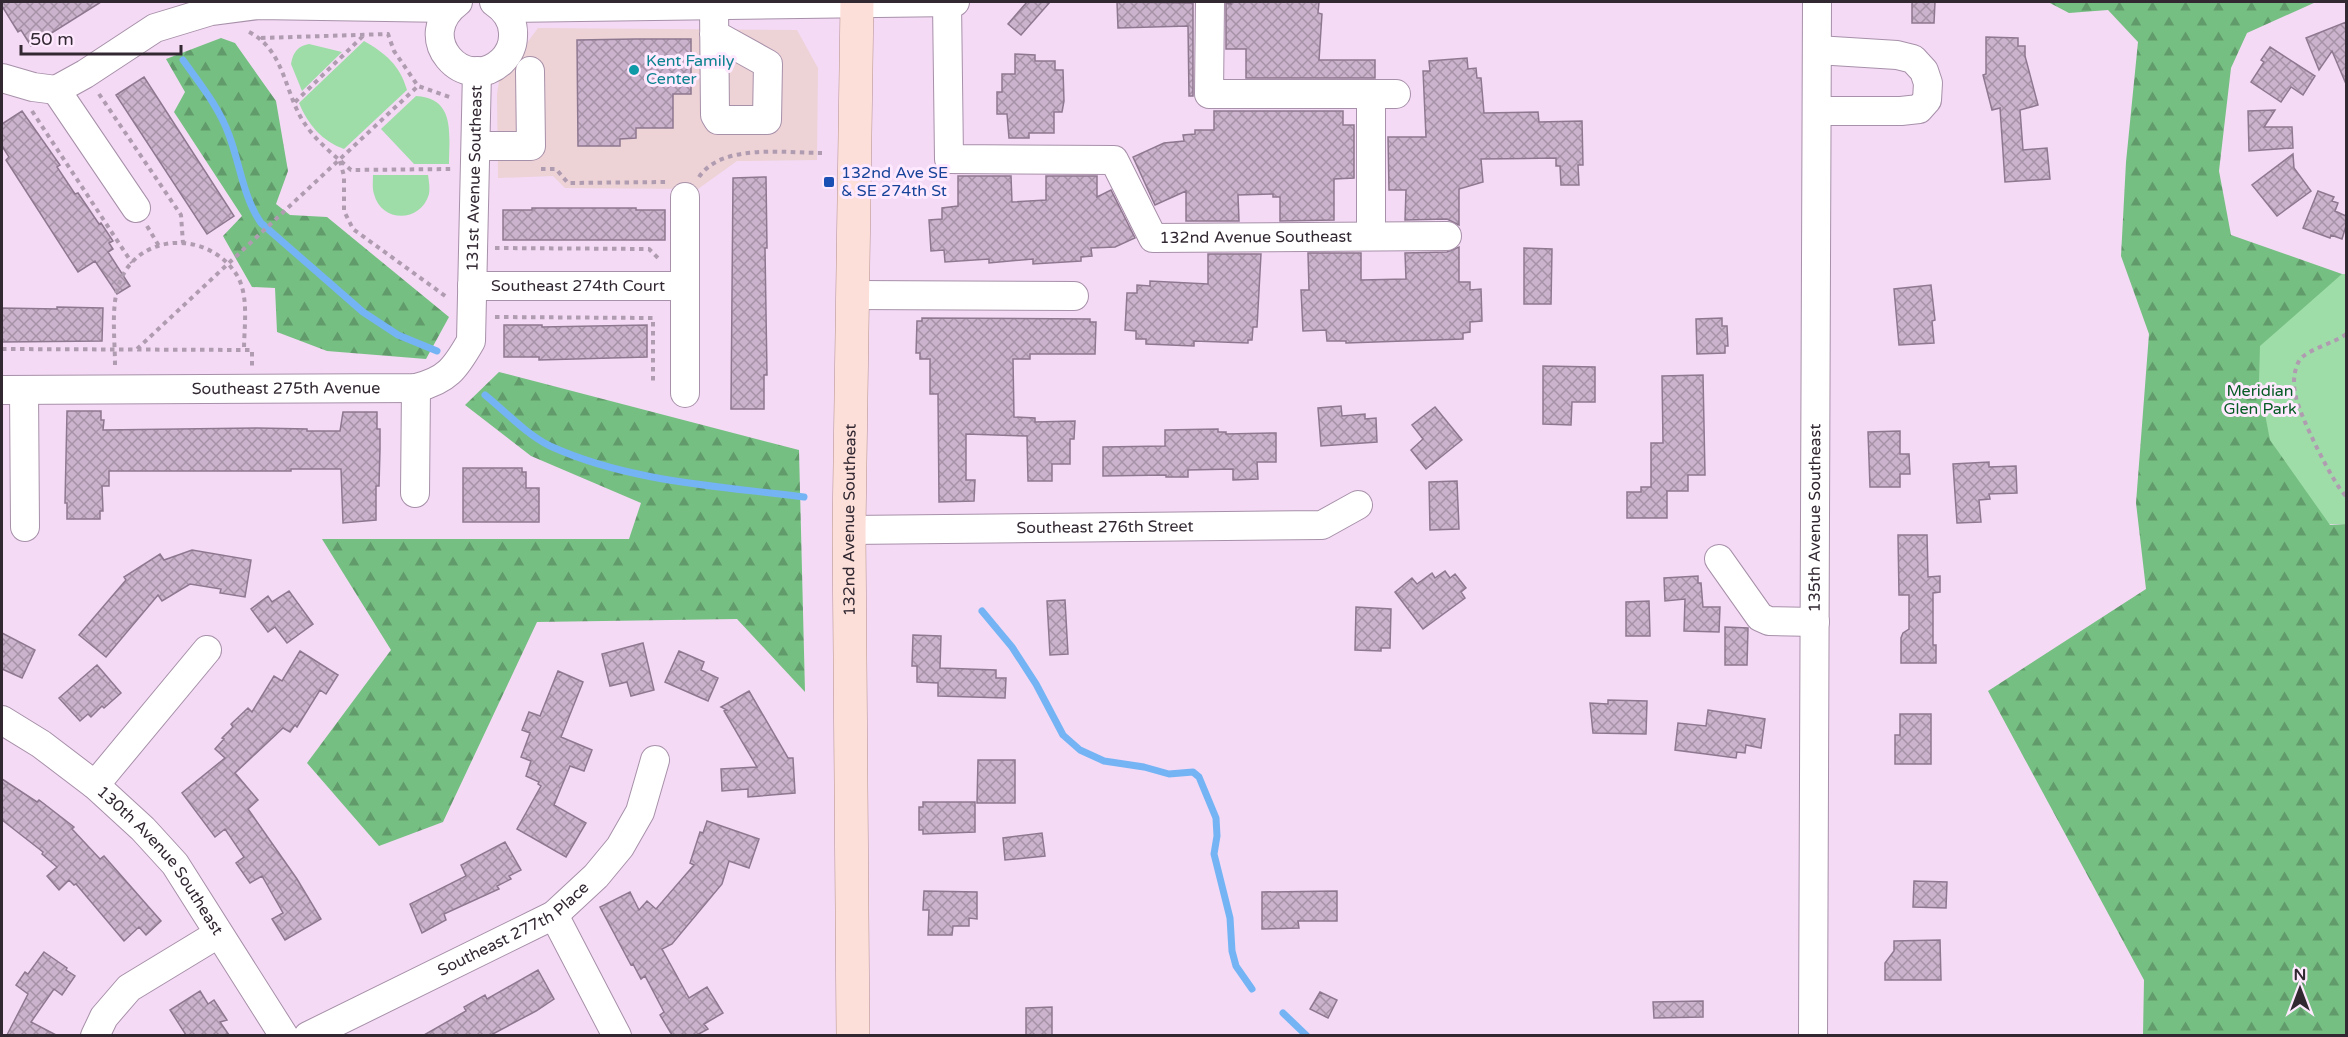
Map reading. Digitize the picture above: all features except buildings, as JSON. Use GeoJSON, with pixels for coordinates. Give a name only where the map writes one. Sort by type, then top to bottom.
{"type":"FeatureCollection","features":[{"type":"Feature","properties":{"kind":"main road","name":"132nd Avenue Southeast"},"geometry":{"type":"LineString","coordinates":[[853,1035],[849,530],[857,3]]}},
{"type":"Feature","properties":{"kind":"street","name":"132nd Avenue Southeast"},"geometry":{"type":"LineString","coordinates":[[947,2],[949,159],[1114,160],[1154,238],[1371,235],[1447,237]]}},
{"type":"Feature","properties":{"kind":"street"},"geometry":{"type":"LineString","coordinates":[[498,5],[714,6],[955,2]]}},
{"type":"Feature","properties":{"kind":"street","name":"132nd Avenue Southeast"},"geometry":{"type":"LineString","coordinates":[[1210,2],[1209,94],[1383,94],[1371,235]]}},
{"type":"Feature","properties":{"kind":"street","name":"135th Avenue Southeast"},"geometry":{"type":"LineString","coordinates":[[1813,1035],[1817,2]]}},
{"type":"Feature","properties":{"kind":"street"},"geometry":{"type":"LineString","coordinates":[[2,78],[33,87],[56,90],[85,74],[155,28],[211,11],[258,5],[454,5]]}},
{"type":"Feature","properties":{"kind":"street"},"geometry":{"type":"LineString","coordinates":[[454,5],[441,25],[440,43],[445,55],[454,64],[465,70],[477,71],[489,69],[500,63],[508,54],[513,42],[510,18],[498,5]]}},
{"type":"Feature","properties":{"kind":"street"},"geometry":{"type":"LineString","coordinates":[[714,6],[714,34]]}},
{"type":"Feature","properties":{"kind":"street"},"geometry":{"type":"LineString","coordinates":[[1817,50],[1897,55],[1913,59],[1924,71],[1928,83],[1927,100],[1919,109],[1817,111]]}},
{"type":"Feature","properties":{"kind":"street","name":"131st Avenue Southeast"},"geometry":{"type":"LineString","coordinates":[[472,286],[477,71]]}},
{"type":"Feature","properties":{"kind":"street"},"geometry":{"type":"LineString","coordinates":[[476,146],[531,146],[530,71]]}},
{"type":"Feature","properties":{"kind":"street"},"geometry":{"type":"LineString","coordinates":[[56,90],[136,208]]}},
{"type":"Feature","properties":{"kind":"street"},"geometry":{"type":"LineString","coordinates":[[684,197],[685,393]]}},
{"type":"Feature","properties":{"kind":"street","name":"Southeast 274th Court"},"geometry":{"type":"LineString","coordinates":[[472,286],[684,286]]}},
{"type":"Feature","properties":{"kind":"street","name":"Southeast 275th Avenue"},"geometry":{"type":"LineString","coordinates":[[13,390],[416,388],[436,383],[448,374],[471,341],[472,286]]}},
{"type":"Feature","properties":{"kind":"street"},"geometry":{"type":"LineString","coordinates":[[853,295],[1074,296]]}},
{"type":"Feature","properties":{"kind":"street"},"geometry":{"type":"LineString","coordinates":[[415,494],[416,388]]}},
{"type":"Feature","properties":{"kind":"street"},"geometry":{"type":"LineString","coordinates":[[13,390],[24,526]]}},
{"type":"Feature","properties":{"kind":"street","name":"Southeast 276th Street"},"geometry":{"type":"LineString","coordinates":[[849,530],[1322,525],[1358,505]]}},
{"type":"Feature","properties":{"kind":"street"},"geometry":{"type":"LineString","coordinates":[[1719,559],[1760,617],[1769,621],[1815,622]]}},
{"type":"Feature","properties":{"kind":"street"},"geometry":{"type":"LineString","coordinates":[[95,785],[207,650]]}},
{"type":"Feature","properties":{"kind":"street","name":"130th Avenue Southeast"},"geometry":{"type":"LineString","coordinates":[[2,720],[41,744],[95,785],[175,864],[284,1035]]}},
{"type":"Feature","properties":{"kind":"street","name":"Southeast 277th Place"},"geometry":{"type":"LineString","coordinates":[[308,1035],[554,915],[596,876],[620,847],[640,812],[655,760]]}},
{"type":"Feature","properties":{"kind":"street"},"geometry":{"type":"LineString","coordinates":[[554,915],[617,1035]]}},
{"type":"Feature","properties":{"kind":"street"},"geometry":{"type":"LineString","coordinates":[[95,1035],[104,1017],[129,988],[218,934]]}},
{"type":"Feature","properties":{"kind":"path"},"geometry":{"type":"LineString","coordinates":[[260,38],[388,34],[394,51],[418,86],[456,99],[477,100]]}},
{"type":"Feature","properties":{"kind":"path"},"geometry":{"type":"LineString","coordinates":[[295,102],[364,35]]}},
{"type":"Feature","properties":{"kind":"path"},"geometry":{"type":"LineString","coordinates":[[85,74],[181,215],[183,243]]}},
{"type":"Feature","properties":{"kind":"path"},"geometry":{"type":"LineString","coordinates":[[137,349],[418,86]]}},
{"type":"Feature","properties":{"kind":"path"},"geometry":{"type":"LineString","coordinates":[[28,105],[132,263]]}},
{"type":"Feature","properties":{"kind":"path"},"geometry":{"type":"LineString","coordinates":[[116,390],[115,301],[118,286],[124,273],[142,254],[167,243],[200,245],[213,251],[229,265],[243,291],[244,350]]}},
{"type":"Feature","properties":{"kind":"path"},"geometry":{"type":"LineString","coordinates":[[473,248],[650,249],[684,286]]}},
{"type":"Feature","properties":{"kind":"path"},"geometry":{"type":"LineString","coordinates":[[2346,334],[2299,360],[2294,374],[2296,399],[2302,417],[2337,486],[2346,496]]}},
{"type":"Feature","properties":{"kind":"path"},"geometry":{"type":"LineString","coordinates":[[2,349],[252,350],[252,371]]}},
{"type":"Feature","properties":{"kind":"shaded area"},"geometry":{"type":"Polygon","coordinates":[[[538,28],[797,30],[818,68],[817,160],[737,161],[698,189],[565,188],[553,176],[498,178],[497,94],[499,81],[538,28]]]}},
{"type":"Feature","properties":{"kind":"green space"},"geometry":{"type":"Polygon","coordinates":[[[2048,2],[2316,2],[2247,33],[2231,68],[2219,171],[2231,235],[2342,274],[2260,346],[2259,383],[2270,440],[2330,525],[2346,524],[2346,1035],[2143,1035],[2144,980],[1988,691],[2146,589],[2136,503],[2149,334],[2121,256],[2126,162],[2138,42],[2108,10],[2069,13],[2048,2]]]}},
{"type":"Feature","properties":{"kind":"green space"},"geometry":{"type":"Polygon","coordinates":[[[221,38],[235,43],[276,101],[288,171],[276,204],[290,215],[327,217],[449,317],[426,359],[327,351],[277,332],[275,288],[252,287],[223,236],[242,216],[174,112],[185,92],[166,59],[221,38]]]}},
{"type":"Feature","properties":{"kind":"green space"},"geometry":{"type":"Polygon","coordinates":[[[364,41],[391,61],[400,73],[407,90],[344,149],[322,137],[299,103],[364,41]]]}},
{"type":"Feature","properties":{"kind":"green space"},"geometry":{"type":"Polygon","coordinates":[[[309,44],[342,52],[302,91],[291,64],[297,50],[309,44]]]}},
{"type":"Feature","properties":{"kind":"green space"},"geometry":{"type":"Polygon","coordinates":[[[416,96],[429,98],[438,103],[444,111],[449,130],[449,164],[414,164],[381,129],[416,96]]]}},
{"type":"Feature","properties":{"kind":"green space"},"geometry":{"type":"Polygon","coordinates":[[[373,175],[428,175],[429,194],[425,204],[410,214],[401,216],[384,210],[378,204],[373,192],[373,175]]]}},
{"type":"Feature","properties":{"kind":"green space","name":"Meridian Glen Park"},"geometry":{"type":"Polygon","coordinates":[[[2346,274],[2346,524],[2173,527],[2173,277],[2346,274]]]}},
{"type":"Feature","properties":{"kind":"green space"},"geometry":{"type":"Polygon","coordinates":[[[499,372],[799,450],[805,692],[737,619],[537,622],[443,822],[379,846],[307,763],[391,650],[322,539],[629,539],[641,503],[531,456],[465,405],[499,372]]]}},
{"type":"Feature","properties":{"kind":"waterway"},"geometry":{"type":"LineString","coordinates":[[183,60],[209,96],[225,125],[250,202],[261,223],[363,312],[398,335],[437,351]]}},
{"type":"Feature","properties":{"kind":"waterway"},"geometry":{"type":"LineString","coordinates":[[485,395],[541,441],[580,458],[611,468],[707,486],[804,497]]}},
{"type":"Feature","properties":{"kind":"waterway"},"geometry":{"type":"LineString","coordinates":[[982,611],[1012,647],[1036,684],[1063,735],[1080,750],[1104,761],[1144,767],[1169,774],[1193,772],[1199,777],[1216,818],[1217,836],[1214,854],[1230,918],[1232,951],[1236,966],[1252,989]]}},
{"type":"Feature","properties":{"kind":"waterway"},"geometry":{"type":"LineString","coordinates":[[1283,1013],[1307,1036]]}},
{"type":"Feature","properties":{"kind":"place","name":"Kent Family Center"},"geometry":{"type":"Point","coordinates":[634,70]}},
{"type":"Feature","properties":{"kind":"place","name":"132nd Ave SE & SE 274th St"},"geometry":{"type":"Point","coordinates":[829,182]}}]}
